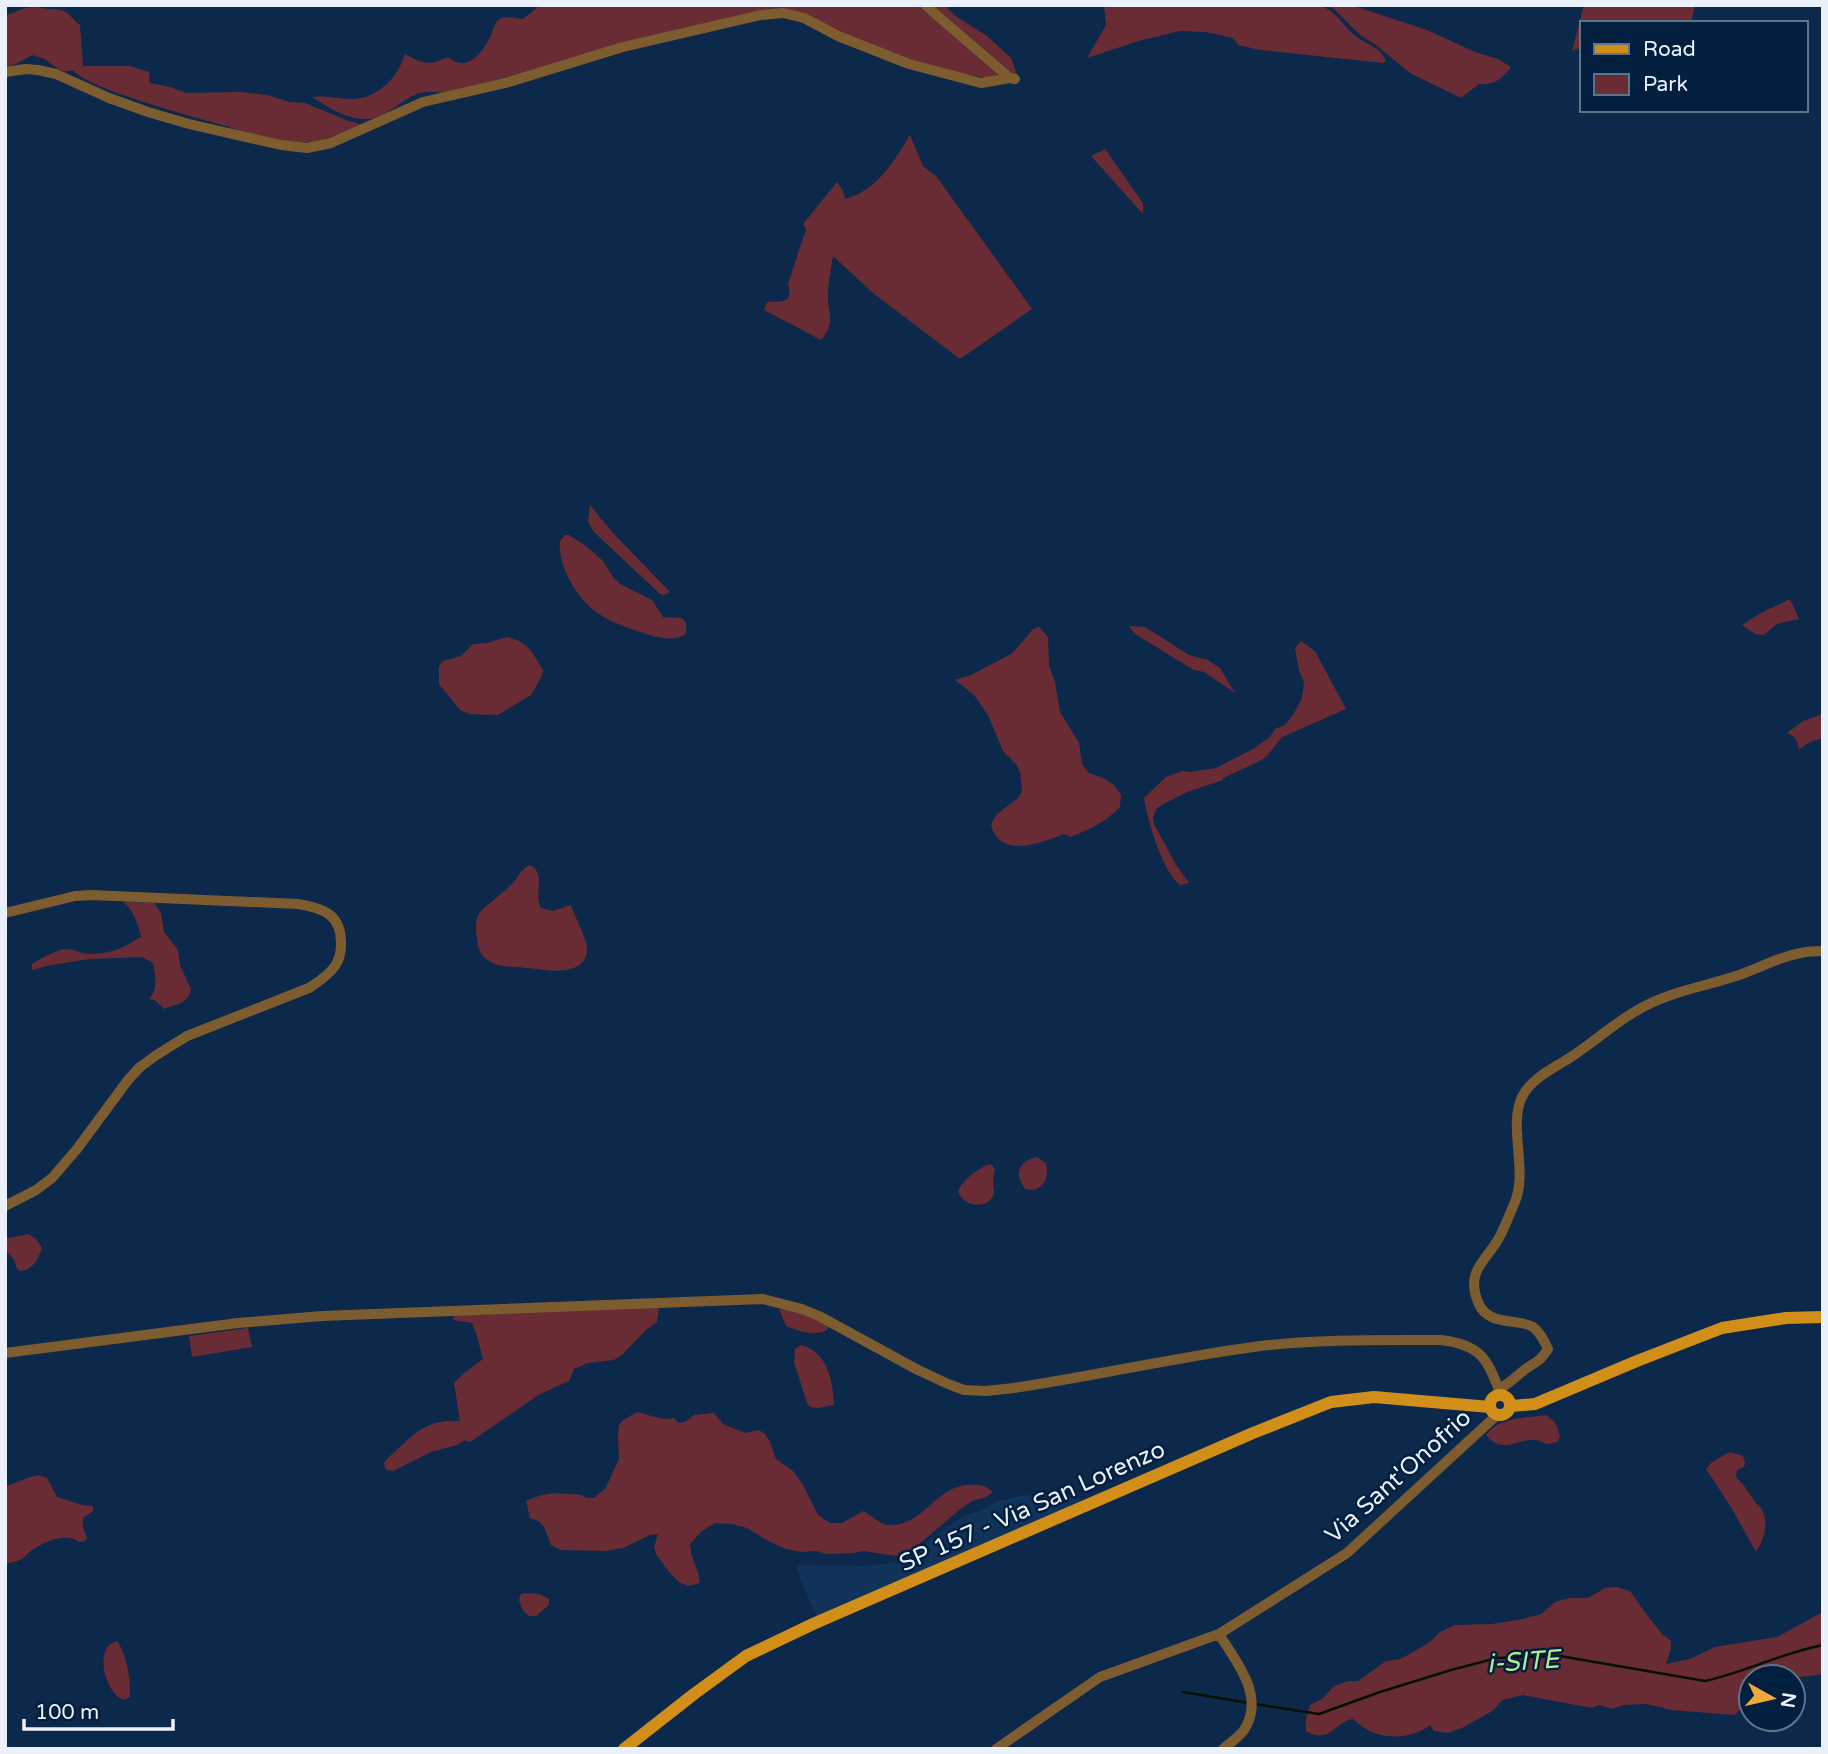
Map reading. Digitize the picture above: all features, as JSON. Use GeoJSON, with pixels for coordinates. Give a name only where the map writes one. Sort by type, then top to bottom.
{"type":"FeatureCollection","features":[{"type":"Feature","properties":{"kind":"main road"},"geometry":{"type":"LineString","coordinates":[[1511,1406],[1535,1405],[1722,1328],[1786,1318],[1823,1317]]}},
{"type":"Feature","properties":{"kind":"main road"},"geometry":{"type":"LineString","coordinates":[[1500,1392],[1509,1400],[1511,1406],[1507,1412],[1494,1411],[1493,1398],[1500,1392]]}},
{"type":"Feature","properties":{"kind":"main road","name":"SP 157 - Via San Lorenzo"},"geometry":{"type":"LineString","coordinates":[[624,1749],[746,1656],[813,1624],[1292,1417],[1331,1402],[1374,1397],[1494,1411]]}},
{"type":"Feature","properties":{"kind":"street"},"geometry":{"type":"LineString","coordinates":[[5,72],[26,69],[47,72],[109,98],[189,124],[281,145],[307,148],[331,143],[423,102],[509,82],[623,47],[761,15],[783,13],[804,18],[838,36],[909,64],[981,83],[1012,79],[925,5]]}},
{"type":"Feature","properties":{"kind":"street"},"geometry":{"type":"LineString","coordinates":[[5,913],[75,896],[91,895],[298,904],[315,907],[326,913],[339,923],[341,936],[341,953],[335,965],[309,988],[187,1036],[140,1067],[52,1178],[36,1190],[5,1206]]}},
{"type":"Feature","properties":{"kind":"street"},"geometry":{"type":"LineString","coordinates":[[5,1353],[238,1323],[323,1316],[763,1299],[802,1308],[918,1370],[964,1390],[1014,1388],[1185,1357],[1265,1346],[1314,1342],[1441,1340],[1458,1342],[1475,1349],[1486,1360],[1500,1392],[1526,1368],[1540,1361],[1548,1349],[1542,1336],[1532,1326],[1502,1321],[1487,1313],[1478,1305],[1472,1282],[1478,1268],[1500,1236],[1519,1193],[1517,1117],[1521,1099],[1530,1084],[1595,1042],[1636,1010],[1674,994],[1736,976],[1799,953],[1823,951]]}},
{"type":"Feature","properties":{"kind":"street","name":"Via Sant'Onofrio"},"geometry":{"type":"LineString","coordinates":[[996,1749],[1100,1677],[1219,1634],[1347,1553],[1494,1411]]}},
{"type":"Feature","properties":{"kind":"street"},"geometry":{"type":"LineString","coordinates":[[1219,1634],[1249,1683],[1251,1697],[1248,1720],[1243,1731],[1223,1749]]}},
{"type":"Feature","properties":{"kind":"shaded area"},"geometry":{"type":"Polygon","coordinates":[[[1058,1493],[1090,1502],[819,1622],[796,1569],[799,1565],[864,1566],[901,1562],[913,1558],[931,1539],[963,1516],[983,1510],[995,1502],[1020,1496],[1058,1493]]]}},
{"type":"Feature","properties":{"kind":"green space"},"geometry":{"type":"Polygon","coordinates":[[[540,5],[916,5],[999,73],[988,78],[941,70],[775,11],[447,92],[419,93],[371,119],[344,115],[312,97],[352,99],[370,95],[392,79],[405,54],[426,63],[448,57],[461,63],[467,62],[483,50],[495,24],[501,18],[523,19],[540,5]]]}},
{"type":"Feature","properties":{"kind":"green space"},"geometry":{"type":"Polygon","coordinates":[[[933,5],[945,5],[954,15],[987,36],[1011,58],[1017,75],[1012,73],[933,5]]]}},
{"type":"Feature","properties":{"kind":"green space"},"geometry":{"type":"Polygon","coordinates":[[[1104,5],[1319,6],[1329,10],[1352,33],[1377,49],[1386,61],[1383,63],[1260,50],[1238,45],[1233,38],[1206,32],[1180,31],[1087,58],[1106,25],[1104,5]]]}},
{"type":"Feature","properties":{"kind":"green space"},"geometry":{"type":"Polygon","coordinates":[[[1326,5],[1351,5],[1427,30],[1511,67],[1498,80],[1479,84],[1461,98],[1410,73],[1326,5]]]}},
{"type":"Feature","properties":{"kind":"green space"},"geometry":{"type":"Polygon","coordinates":[[[1584,5],[1695,5],[1691,21],[1580,21],[1580,47],[1572,51],[1584,5]]]}},
{"type":"Feature","properties":{"kind":"green space"},"geometry":{"type":"Polygon","coordinates":[[[25,8],[64,11],[80,25],[83,66],[130,66],[149,72],[150,83],[186,93],[239,92],[268,95],[289,102],[305,103],[363,125],[338,135],[305,143],[269,140],[119,93],[82,77],[73,70],[61,70],[37,56],[32,55],[5,67],[5,16],[25,8]]]}},
{"type":"Feature","properties":{"kind":"green space"},"geometry":{"type":"Polygon","coordinates":[[[910,135],[923,166],[936,176],[1032,309],[960,359],[873,293],[833,256],[828,292],[830,323],[821,340],[764,310],[767,302],[788,299],[788,284],[806,229],[803,224],[837,182],[845,199],[866,189],[884,174],[910,135]]]}},
{"type":"Feature","properties":{"kind":"green space"},"geometry":{"type":"Polygon","coordinates":[[[1105,149],[1143,203],[1143,214],[1091,156],[1105,149]]]}},
{"type":"Feature","properties":{"kind":"green space"},"geometry":{"type":"Polygon","coordinates":[[[590,505],[670,592],[660,594],[594,532],[588,522],[590,505]]]}},
{"type":"Feature","properties":{"kind":"green space"},"geometry":{"type":"Polygon","coordinates":[[[565,535],[586,546],[603,561],[620,584],[652,600],[663,617],[682,618],[686,623],[686,634],[674,638],[654,636],[614,622],[595,611],[575,589],[565,570],[560,541],[565,535]]]}},
{"type":"Feature","properties":{"kind":"green space"},"geometry":{"type":"Polygon","coordinates":[[[1790,599],[1799,619],[1777,624],[1764,635],[1755,634],[1742,625],[1761,613],[1790,599]]]}},
{"type":"Feature","properties":{"kind":"green space"},"geometry":{"type":"Polygon","coordinates":[[[1129,626],[1145,627],[1189,655],[1208,660],[1220,668],[1235,693],[1204,672],[1194,670],[1135,634],[1129,626]]]}},
{"type":"Feature","properties":{"kind":"green space"},"geometry":{"type":"Polygon","coordinates":[[[1039,627],[1048,637],[1049,665],[1060,712],[1079,743],[1082,764],[1089,773],[1114,785],[1121,795],[1120,807],[1103,821],[1071,837],[1064,834],[1032,844],[1011,845],[1002,842],[995,835],[991,824],[997,814],[1018,798],[1022,791],[1020,772],[1003,751],[988,715],[974,695],[955,680],[971,675],[1011,654],[1033,629],[1039,627]]]}},
{"type":"Feature","properties":{"kind":"green space"},"geometry":{"type":"Polygon","coordinates":[[[507,637],[525,645],[543,670],[531,695],[498,715],[470,714],[460,710],[439,684],[439,666],[443,661],[461,656],[473,644],[507,637]]]}},
{"type":"Feature","properties":{"kind":"green space"},"geometry":{"type":"Polygon","coordinates":[[[1301,641],[1315,651],[1346,709],[1282,737],[1266,757],[1256,763],[1223,780],[1187,792],[1157,808],[1153,817],[1154,824],[1189,883],[1180,885],[1162,858],[1148,819],[1144,798],[1166,777],[1183,771],[1216,768],[1253,749],[1270,737],[1275,729],[1285,725],[1302,698],[1304,682],[1295,648],[1301,641]]]}},
{"type":"Feature","properties":{"kind":"green space"},"geometry":{"type":"Polygon","coordinates":[[[1823,714],[1823,739],[1810,742],[1799,750],[1796,740],[1787,733],[1803,721],[1823,714]]]}},
{"type":"Feature","properties":{"kind":"green space"},"geometry":{"type":"Polygon","coordinates":[[[530,865],[538,874],[541,908],[553,911],[571,905],[587,946],[584,960],[579,966],[552,970],[502,966],[483,957],[480,951],[476,931],[479,915],[530,865]]]}},
{"type":"Feature","properties":{"kind":"green space"},"geometry":{"type":"Polygon","coordinates":[[[123,902],[154,903],[161,913],[164,932],[178,950],[180,965],[191,989],[188,998],[181,1003],[164,1009],[155,1000],[149,999],[155,986],[155,973],[153,963],[142,957],[90,959],[32,970],[32,964],[59,951],[71,949],[91,954],[106,953],[141,937],[133,913],[123,902]]]}},
{"type":"Feature","properties":{"kind":"green space"},"geometry":{"type":"Polygon","coordinates":[[[1037,1157],[1046,1163],[1046,1179],[1036,1189],[1025,1189],[1020,1178],[1020,1169],[1026,1162],[1037,1157]]]}},
{"type":"Feature","properties":{"kind":"green space"},"geometry":{"type":"Polygon","coordinates":[[[989,1164],[995,1170],[992,1198],[976,1205],[965,1201],[958,1191],[961,1186],[971,1175],[989,1164]]]}},
{"type":"Feature","properties":{"kind":"green space"},"geometry":{"type":"Polygon","coordinates":[[[28,1234],[36,1239],[42,1248],[37,1260],[20,1271],[5,1249],[5,1239],[28,1234]]]}},
{"type":"Feature","properties":{"kind":"green space"},"geometry":{"type":"Polygon","coordinates":[[[659,1307],[657,1322],[614,1360],[588,1363],[574,1369],[569,1381],[540,1394],[470,1442],[465,1440],[431,1452],[393,1471],[386,1470],[384,1463],[407,1440],[427,1426],[460,1421],[454,1383],[483,1359],[472,1323],[453,1320],[454,1314],[659,1307]]]}},
{"type":"Feature","properties":{"kind":"green space"},"geometry":{"type":"Polygon","coordinates":[[[779,1309],[800,1311],[829,1325],[827,1330],[817,1333],[796,1330],[786,1326],[779,1309]]]}},
{"type":"Feature","properties":{"kind":"green space"},"geometry":{"type":"Polygon","coordinates":[[[248,1328],[252,1347],[192,1357],[189,1336],[248,1328]]]}},
{"type":"Feature","properties":{"kind":"green space"},"geometry":{"type":"Polygon","coordinates":[[[801,1345],[817,1354],[823,1361],[830,1377],[834,1405],[818,1408],[810,1407],[807,1403],[794,1362],[795,1349],[801,1345]]]}},
{"type":"Feature","properties":{"kind":"green space"},"geometry":{"type":"Polygon","coordinates":[[[637,1412],[660,1418],[674,1418],[678,1423],[685,1422],[694,1415],[714,1413],[723,1424],[745,1433],[759,1430],[770,1442],[776,1459],[793,1471],[803,1485],[818,1515],[830,1523],[842,1523],[863,1511],[884,1524],[903,1523],[957,1487],[979,1485],[993,1492],[959,1510],[910,1552],[896,1556],[864,1551],[827,1554],[816,1551],[800,1552],[768,1541],[747,1528],[715,1523],[702,1531],[690,1544],[700,1583],[688,1586],[679,1582],[669,1572],[656,1554],[654,1547],[658,1534],[623,1548],[606,1551],[561,1550],[551,1545],[542,1525],[530,1518],[526,1501],[531,1499],[558,1493],[594,1498],[605,1489],[619,1459],[619,1425],[637,1412]]]}},
{"type":"Feature","properties":{"kind":"green space"},"geometry":{"type":"Polygon","coordinates":[[[1546,1415],[1557,1427],[1560,1437],[1557,1442],[1546,1444],[1531,1440],[1501,1445],[1486,1435],[1491,1429],[1505,1422],[1546,1415]]]}},
{"type":"Feature","properties":{"kind":"green space"},"geometry":{"type":"Polygon","coordinates":[[[1730,1452],[1743,1456],[1744,1467],[1737,1470],[1736,1477],[1764,1513],[1763,1536],[1756,1552],[1706,1469],[1712,1462],[1730,1452]]]}},
{"type":"Feature","properties":{"kind":"green space"},"geometry":{"type":"Polygon","coordinates":[[[38,1475],[47,1478],[57,1497],[93,1506],[93,1511],[83,1518],[87,1538],[79,1542],[68,1538],[55,1539],[36,1548],[22,1559],[5,1564],[5,1487],[38,1475]]]}},
{"type":"Feature","properties":{"kind":"green space"},"geometry":{"type":"Polygon","coordinates":[[[1616,1587],[1630,1591],[1662,1634],[1671,1641],[1666,1664],[1690,1659],[1715,1647],[1777,1637],[1823,1612],[1823,1674],[1807,1676],[1807,1663],[1737,1663],[1735,1715],[1671,1710],[1647,1704],[1623,1705],[1612,1709],[1599,1705],[1592,1708],[1523,1695],[1502,1700],[1494,1710],[1462,1728],[1447,1733],[1434,1731],[1430,1725],[1407,1735],[1382,1735],[1364,1728],[1353,1719],[1326,1734],[1314,1735],[1306,1731],[1310,1705],[1322,1699],[1334,1686],[1358,1681],[1386,1661],[1400,1659],[1430,1642],[1440,1632],[1455,1625],[1492,1624],[1541,1614],[1555,1602],[1570,1598],[1588,1598],[1605,1588],[1616,1587]]]}},
{"type":"Feature","properties":{"kind":"green space"},"geometry":{"type":"Polygon","coordinates":[[[521,1594],[539,1594],[549,1599],[549,1605],[536,1616],[529,1616],[519,1600],[521,1594]]]}},
{"type":"Feature","properties":{"kind":"green space"},"geometry":{"type":"Polygon","coordinates":[[[117,1641],[124,1654],[129,1675],[130,1697],[124,1700],[112,1690],[104,1671],[105,1652],[109,1645],[117,1641]]]}},
{"type":"Feature","properties":{"kind":"waterway","name":"i-SITE"},"geometry":{"type":"LineString","coordinates":[[1255,1704],[1319,1714],[1380,1692],[1497,1658],[1560,1656],[1705,1681],[1823,1645]]}},
{"type":"Feature","properties":{"kind":"waterway","name":"i-SITE"},"geometry":{"type":"LineString","coordinates":[[1183,1692],[1249,1703]]}}]}
